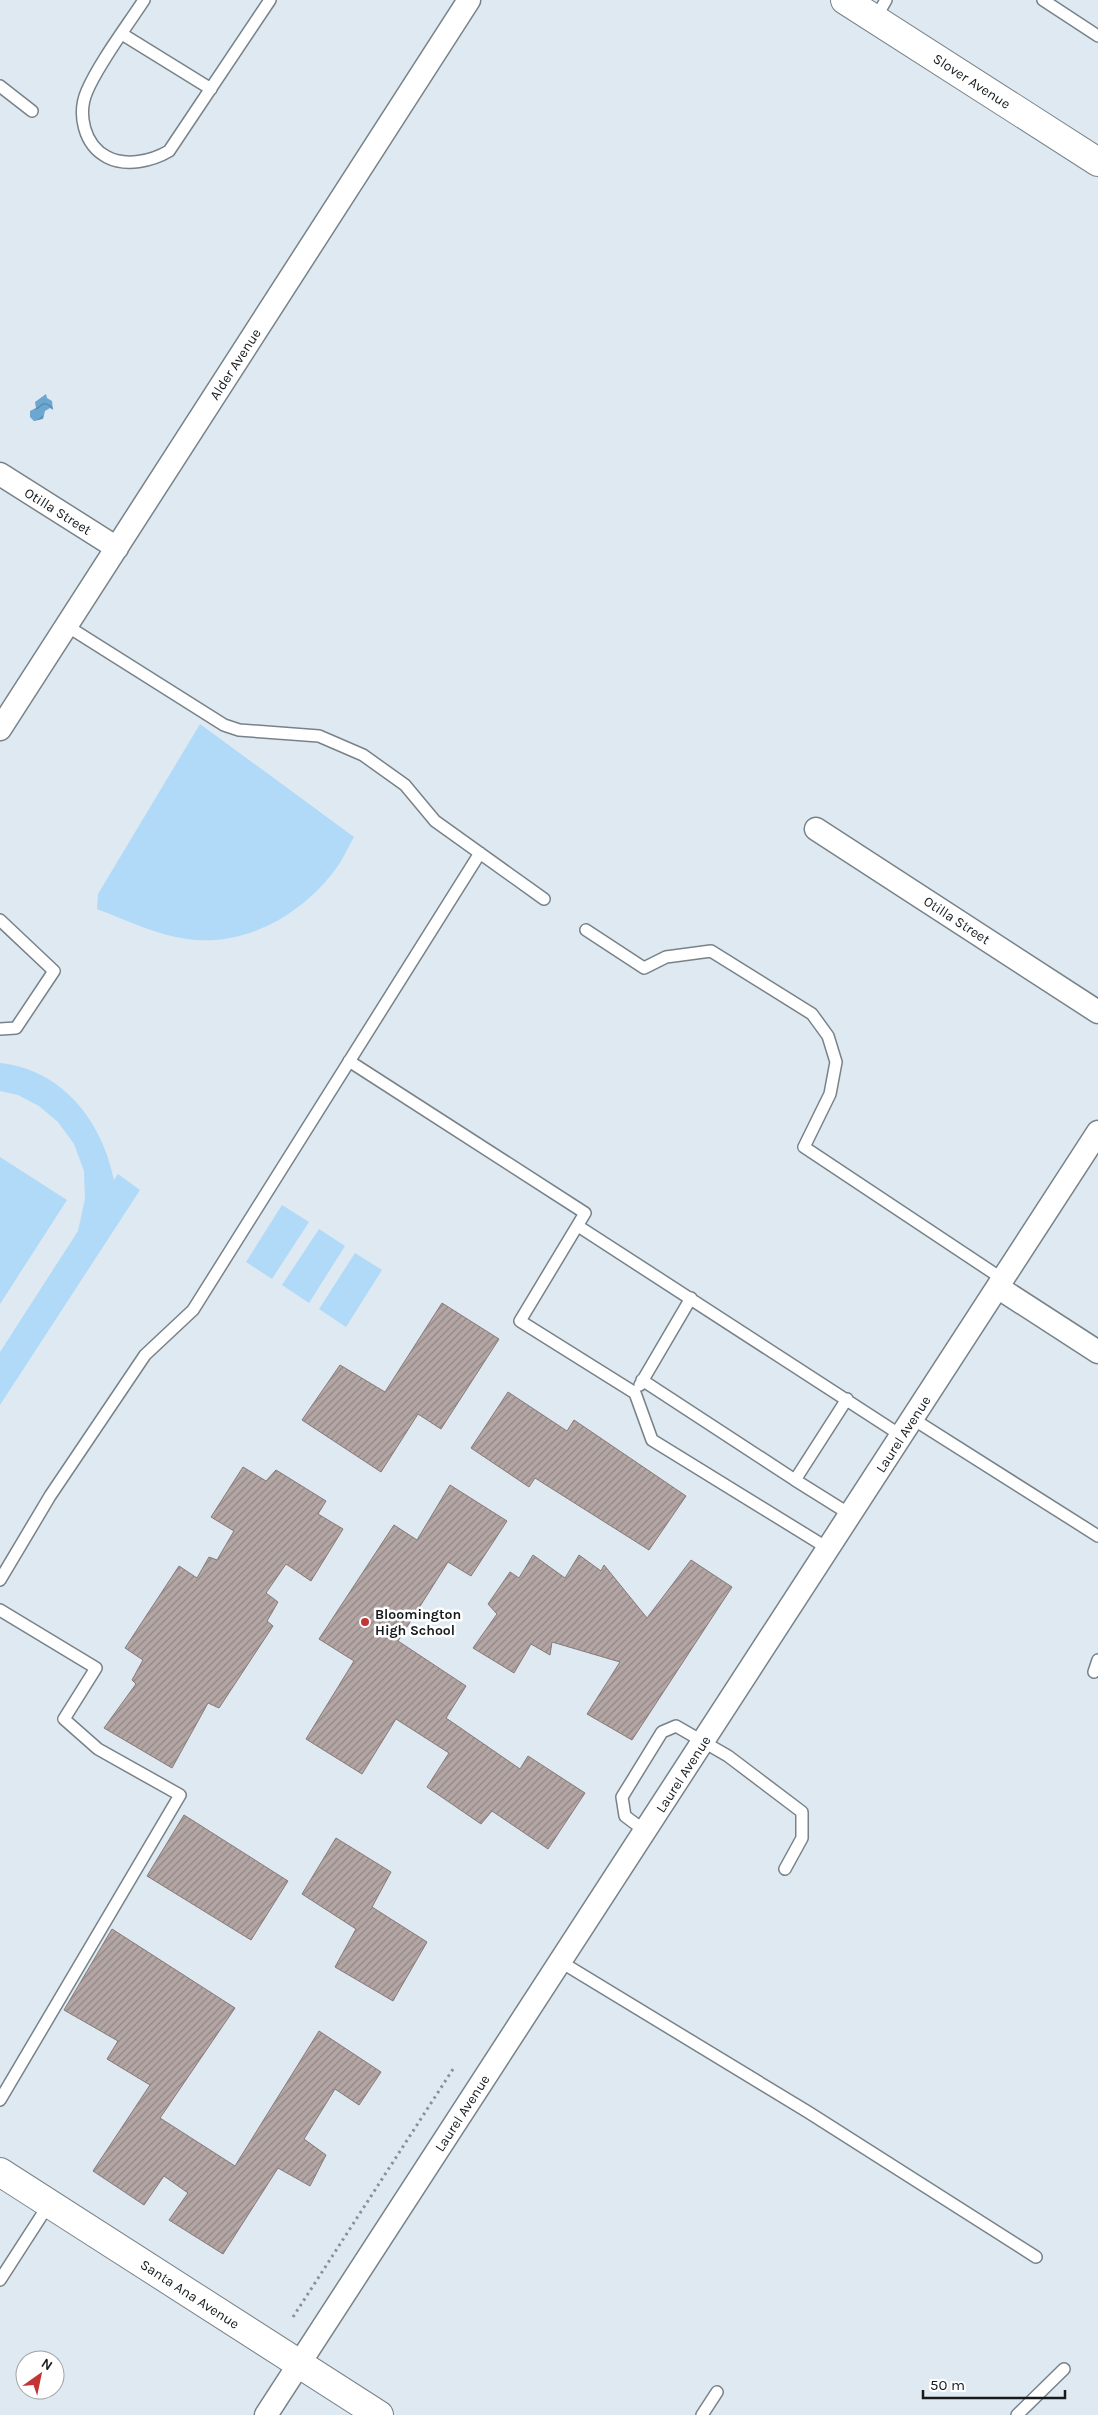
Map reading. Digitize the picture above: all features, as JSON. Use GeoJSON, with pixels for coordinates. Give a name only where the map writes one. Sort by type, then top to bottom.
{"type":"FeatureCollection","features":[{"type":"Feature","properties":{"kind":"street","name":"Alder Avenue"},"geometry":{"type":"LineString","coordinates":[[0,729],[469,0]]}},
{"type":"Feature","properties":{"kind":"street","name":"Slover Avenue"},"geometry":{"type":"LineString","coordinates":[[846,0],[881,9],[1098,162]]}},
{"type":"Feature","properties":{"kind":"street","name":"Otilla Street"},"geometry":{"type":"LineString","coordinates":[[0,474],[117,548]]}},
{"type":"Feature","properties":{"kind":"street","name":"Otilla Street"},"geometry":{"type":"LineString","coordinates":[[816,829],[1098,1012]]}},
{"type":"Feature","properties":{"kind":"street","name":"Laurel Avenue"},"geometry":{"type":"LineString","coordinates":[[266,2415],[1002,1284],[1098,1132]]}},
{"type":"Feature","properties":{"kind":"street"},"geometry":{"type":"LineString","coordinates":[[1002,1284],[1098,1352]]}},
{"type":"Feature","properties":{"kind":"street","name":"Santa Ana Avenue"},"geometry":{"type":"LineString","coordinates":[[0,2172],[379,2415]]}},
{"type":"Feature","properties":{"kind":"lane"},"geometry":{"type":"LineString","coordinates":[[144,0],[87,91],[83,109],[85,128],[90,143],[101,154],[112,159],[140,162],[169,151],[270,0]]}},
{"type":"Feature","properties":{"kind":"lane"},"geometry":{"type":"LineString","coordinates":[[1043,0],[1098,36]]}},
{"type":"Feature","properties":{"kind":"lane"},"geometry":{"type":"LineString","coordinates":[[122,34],[211,89]]}},
{"type":"Feature","properties":{"kind":"lane"},"geometry":{"type":"LineString","coordinates":[[0,86],[32,111]]}},
{"type":"Feature","properties":{"kind":"lane"},"geometry":{"type":"LineString","coordinates":[[66,626],[209,718],[224,725],[238,730],[319,736],[363,755],[405,785],[435,821],[544,899]]}},
{"type":"Feature","properties":{"kind":"lane"},"geometry":{"type":"LineString","coordinates":[[0,1580],[50,1496],[145,1355],[193,1310],[480,853]]}},
{"type":"Feature","properties":{"kind":"lane"},"geometry":{"type":"LineString","coordinates":[[0,920],[54,971],[16,1028],[0,1028]]}},
{"type":"Feature","properties":{"kind":"lane"},"geometry":{"type":"LineString","coordinates":[[586,930],[644,968],[666,956],[711,952],[812,1014],[828,1036],[836,1062],[830,1094],[804,1147],[1002,1284]]}},
{"type":"Feature","properties":{"kind":"lane"},"geometry":{"type":"LineString","coordinates":[[350,1061],[586,1213],[520,1321],[635,1393],[652,1440],[829,1549]]}},
{"type":"Feature","properties":{"kind":"lane"},"geometry":{"type":"LineString","coordinates":[[578,1226],[847,1400],[908,1427],[1098,1536]]}},
{"type":"Feature","properties":{"kind":"lane"},"geometry":{"type":"LineString","coordinates":[[635,1393],[691,1298]]}},
{"type":"Feature","properties":{"kind":"lane"},"geometry":{"type":"LineString","coordinates":[[642,1380],[851,1516]]}},
{"type":"Feature","properties":{"kind":"lane"},"geometry":{"type":"LineString","coordinates":[[795,1480],[847,1400]]}},
{"type":"Feature","properties":{"kind":"lane"},"geometry":{"type":"LineString","coordinates":[[0,1610],[96,1668],[64,1719],[98,1749],[180,1795],[0,2100]]}},
{"type":"Feature","properties":{"kind":"lane"},"geometry":{"type":"LineString","coordinates":[[1094,1672],[1098,1660]]}},
{"type":"Feature","properties":{"kind":"lane"},"geometry":{"type":"LineString","coordinates":[[645,1831],[625,1816],[622,1797],[662,1732],[676,1726],[728,1756],[802,1812],[802,1838],[785,1869]]}},
{"type":"Feature","properties":{"kind":"lane"},"geometry":{"type":"LineString","coordinates":[[561,1962],[808,2112],[1036,2256]]}},
{"type":"Feature","properties":{"kind":"lane"},"geometry":{"type":"LineString","coordinates":[[0,2280],[50,2204]]}},
{"type":"Feature","properties":{"kind":"lane"},"geometry":{"type":"LineString","coordinates":[[1017,2415],[1064,2369]]}},
{"type":"Feature","properties":{"kind":"lane"},"geometry":{"type":"LineString","coordinates":[[702,2415],[717,2392]]}},
{"type":"Feature","properties":{"kind":"path"},"geometry":{"type":"LineString","coordinates":[[294,2316],[455,2066]]}},
{"type":"Feature","properties":{"kind":"shaded area"},"geometry":{"type":"Polygon","coordinates":[[[200,724],[354,837],[338,866],[306,901],[289,914],[251,933],[209,940],[187,939],[164,934],[97,909],[98,894],[200,724]]]}},
{"type":"Feature","properties":{"kind":"shaded area"},"geometry":{"type":"Polygon","coordinates":[[[0,1063],[22,1068],[43,1076],[61,1088],[76,1102],[100,1138],[114,1180],[118,1174],[140,1190],[0,1405],[0,1352],[78,1231],[85,1199],[84,1171],[74,1144],[58,1122],[39,1106],[18,1095],[0,1091],[0,1063]]]}},
{"type":"Feature","properties":{"kind":"shaded area"},"geometry":{"type":"Polygon","coordinates":[[[0,1157],[67,1200],[0,1304],[0,1157]]]}},
{"type":"Feature","properties":{"kind":"shaded area"},"geometry":{"type":"Polygon","coordinates":[[[282,1205],[309,1222],[272,1279],[246,1262],[282,1205]]]}},
{"type":"Feature","properties":{"kind":"shaded area"},"geometry":{"type":"Polygon","coordinates":[[[319,1229],[345,1246],[309,1303],[282,1285],[319,1229]]]}},
{"type":"Feature","properties":{"kind":"shaded area"},"geometry":{"type":"Polygon","coordinates":[[[355,1253],[382,1270],[346,1327],[319,1309],[355,1253]]]}},
{"type":"Feature","properties":{"kind":"water"},"geometry":{"type":"Polygon","coordinates":[[[46,394],[47,398],[52,401],[53,410],[50,408],[45,411],[43,419],[34,421],[30,417],[30,411],[36,408],[35,402],[46,394]]]}},
{"type":"Feature","properties":{"kind":"building"},"geometry":{"type":"Polygon","coordinates":[[[442,1303],[499,1339],[441,1429],[418,1414],[381,1472],[302,1420],[340,1365],[385,1392],[442,1303]]]}},
{"type":"Feature","properties":{"kind":"building"},"geometry":{"type":"Polygon","coordinates":[[[508,1392],[567,1431],[574,1420],[686,1496],[649,1550],[535,1478],[529,1487],[471,1448],[508,1392]]]}},
{"type":"Feature","properties":{"kind":"building"},"geometry":{"type":"Polygon","coordinates":[[[243,1467],[266,1481],[276,1470],[326,1501],[318,1514],[343,1529],[311,1581],[286,1564],[266,1593],[278,1602],[267,1621],[273,1626],[219,1708],[208,1703],[172,1768],[104,1728],[136,1684],[132,1680],[143,1660],[125,1648],[179,1566],[197,1578],[209,1557],[217,1560],[234,1531],[211,1517],[243,1467]]]}},
{"type":"Feature","properties":{"kind":"building"},"geometry":{"type":"Polygon","coordinates":[[[450,1485],[507,1521],[471,1576],[448,1562],[398,1641],[466,1686],[446,1718],[520,1769],[528,1756],[585,1793],[548,1849],[492,1811],[481,1824],[427,1787],[449,1753],[396,1719],[362,1774],[306,1739],[354,1661],[319,1639],[394,1525],[417,1540],[450,1485]]]}},
{"type":"Feature","properties":{"kind":"building"},"geometry":{"type":"Polygon","coordinates":[[[533,1555],[565,1578],[579,1555],[601,1571],[604,1565],[647,1618],[691,1560],[732,1587],[632,1740],[587,1714],[620,1662],[552,1642],[550,1655],[531,1644],[514,1673],[473,1648],[497,1614],[488,1604],[510,1572],[519,1578],[533,1555]]]}},
{"type":"Feature","properties":{"kind":"building"},"geometry":{"type":"Polygon","coordinates":[[[184,1815],[288,1881],[251,1940],[147,1876],[184,1815]]]}},
{"type":"Feature","properties":{"kind":"building"},"geometry":{"type":"Polygon","coordinates":[[[336,1838],[391,1872],[372,1907],[427,1942],[393,2001],[335,1967],[356,1929],[302,1894],[336,1838]]]}},
{"type":"Feature","properties":{"kind":"building"},"geometry":{"type":"Polygon","coordinates":[[[112,1929],[235,2008],[160,2118],[235,2166],[319,2031],[381,2072],[359,2105],[335,2089],[304,2139],[326,2155],[310,2186],[278,2168],[223,2254],[169,2220],[188,2193],[164,2176],[144,2205],[93,2171],[150,2085],[107,2059],[118,2041],[64,2010],[112,1929]]]}},
{"type":"Feature","properties":{"kind":"place","name":"Bloomington High School"},"geometry":{"type":"Point","coordinates":[365,1622]}}]}
